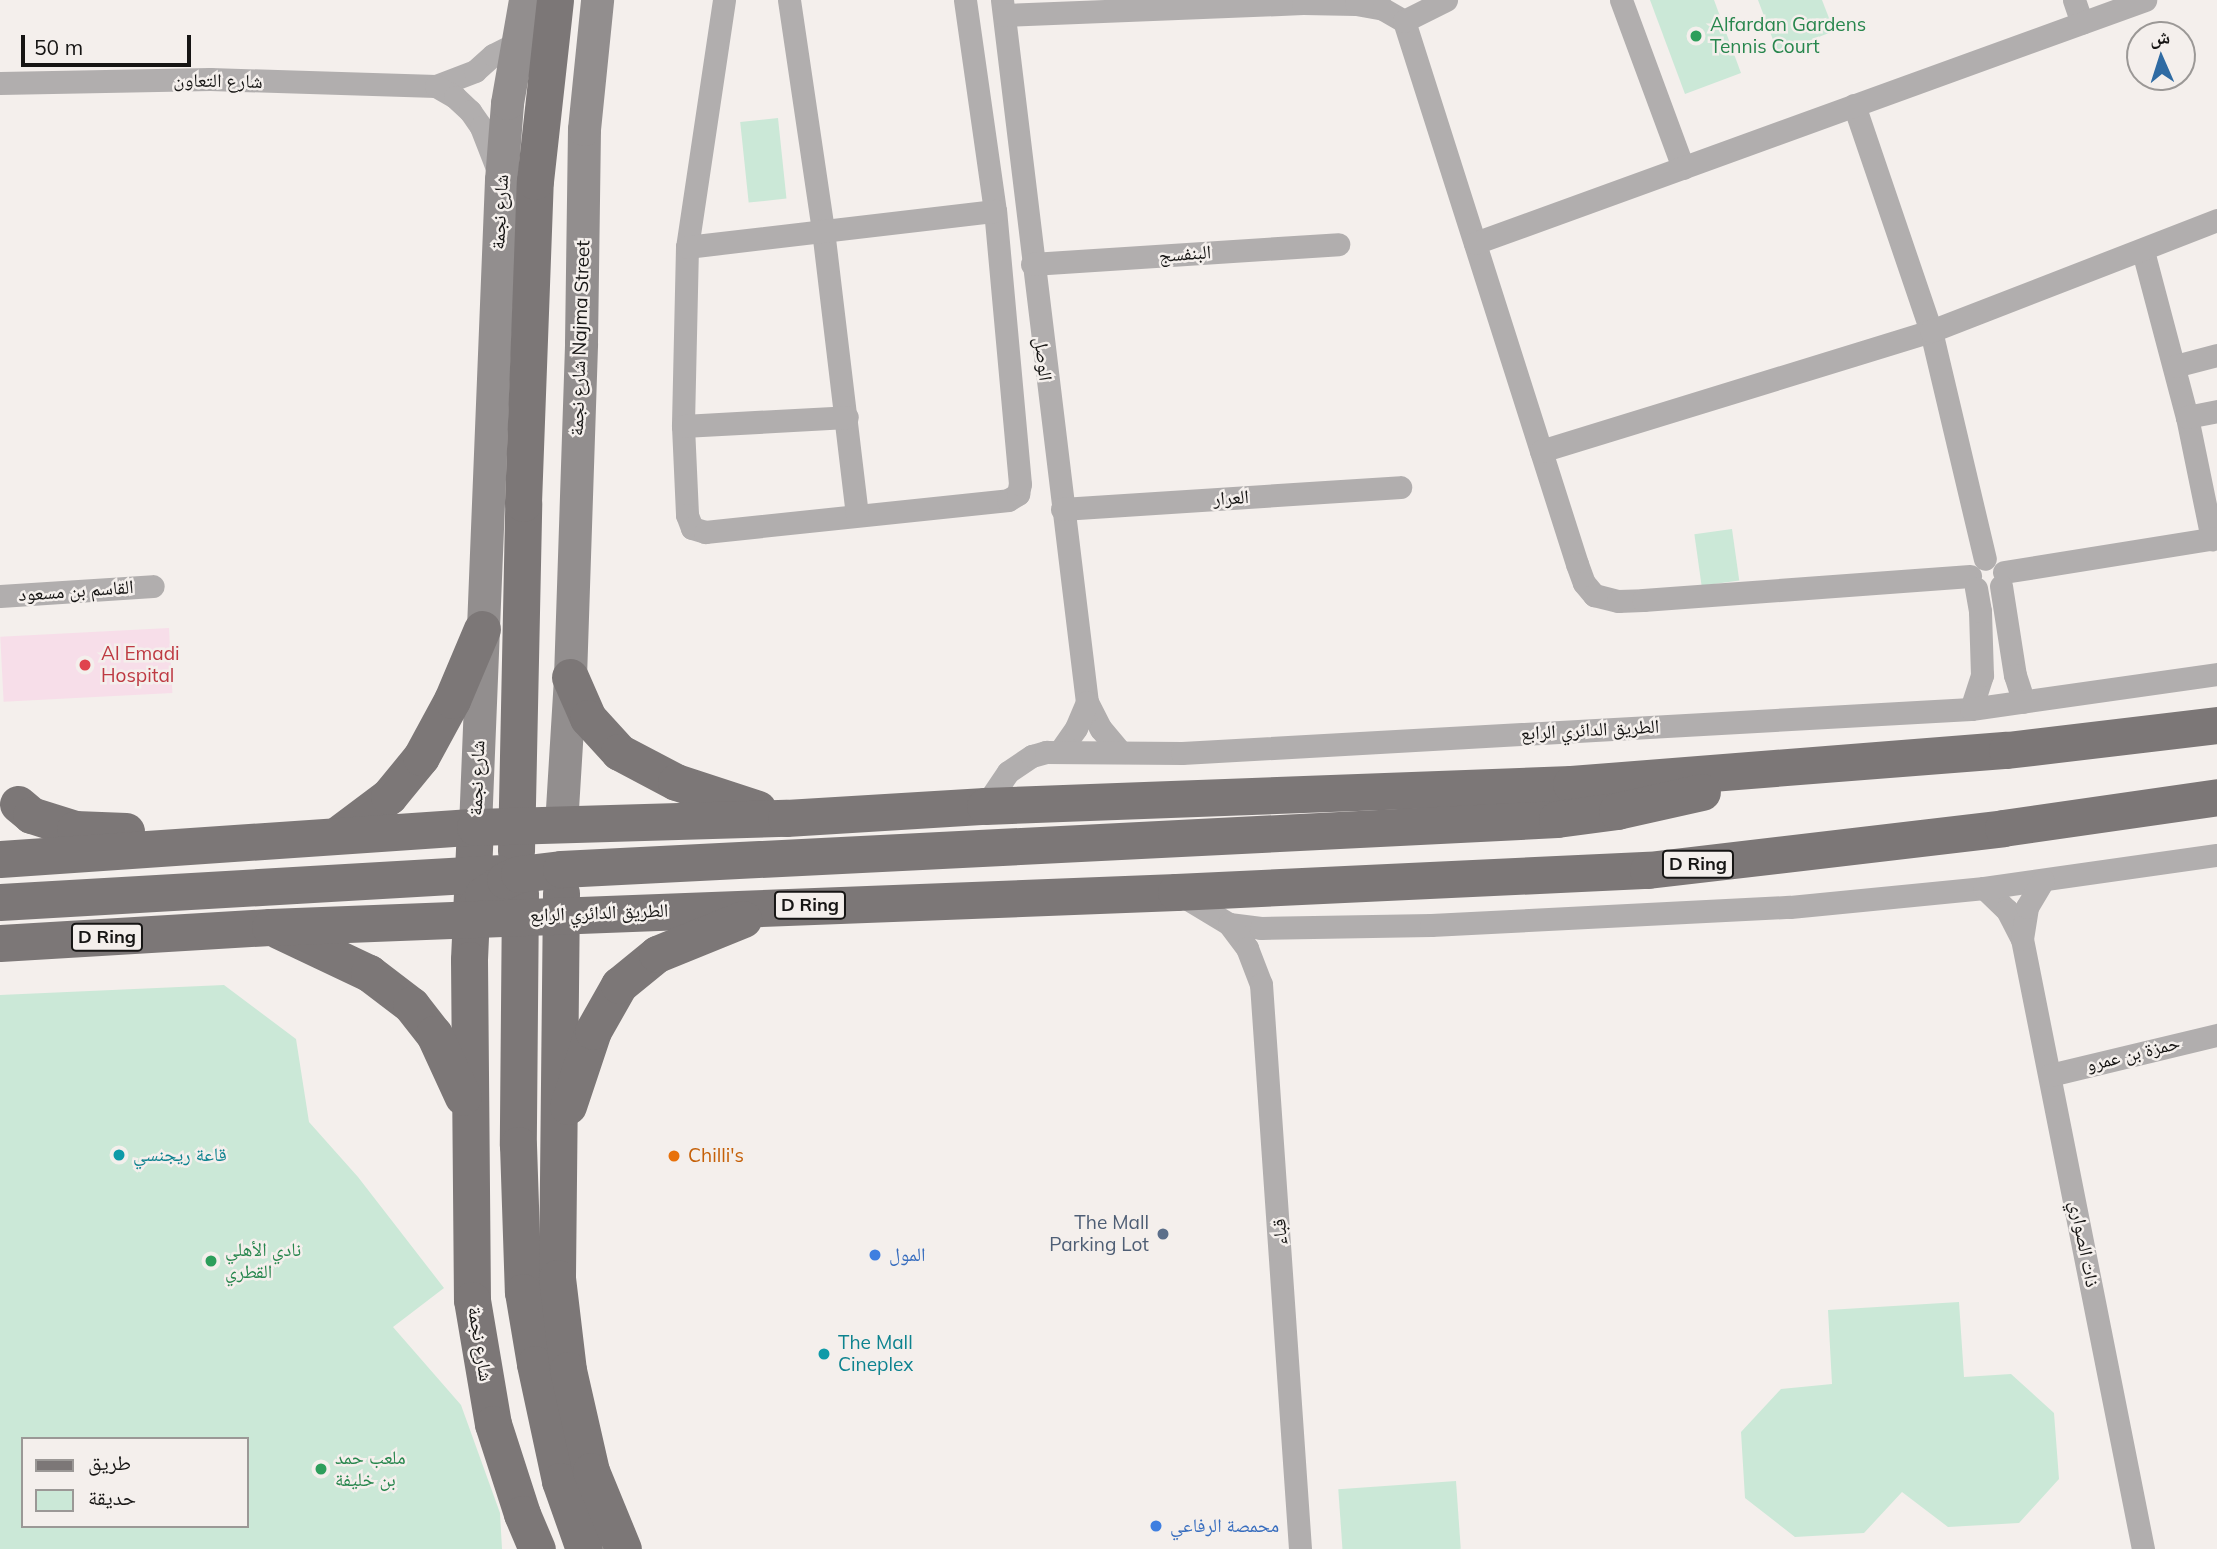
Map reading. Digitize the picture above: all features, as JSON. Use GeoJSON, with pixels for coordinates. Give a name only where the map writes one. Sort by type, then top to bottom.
{"type":"FeatureCollection","features":[{"type":"Feature","properties":{"kind":"main road","name":"شارع نجمة"},"geometry":{"type":"LineString","coordinates":[[526,0],[507,103],[501,180],[470,918],[470,1114],[472,1300],[493,1424],[522,1514],[537,1549]]}},
{"type":"Feature","properties":{"kind":"main road"},"geometry":{"type":"LineString","coordinates":[[555,0],[544,86],[535,194],[515,827],[521,916],[518,1145],[523,1292],[534,1364],[560,1481],[584,1549]]}},
{"type":"Feature","properties":{"kind":"main road","name":"شارع نجمة Najma Street"},"geometry":{"type":"LineString","coordinates":[[570,677],[584,129],[597,0]]}},
{"type":"Feature","properties":{"kind":"main road"},"geometry":{"type":"LineString","coordinates":[[9,805],[75,830],[103,832],[262,825],[319,838],[389,796],[421,757],[452,701],[482,629]]}},
{"type":"Feature","properties":{"kind":"main road"},"geometry":{"type":"LineString","coordinates":[[570,677],[588,718],[619,752],[676,782],[786,818]]}},
{"type":"Feature","properties":{"kind":"main road"},"geometry":{"type":"LineString","coordinates":[[570,677],[561,825],[556,1151],[557,1278],[568,1370],[591,1471],[623,1549]]}},
{"type":"Feature","properties":{"kind":"main road"},"geometry":{"type":"LineString","coordinates":[[0,859],[475,827],[786,818],[985,806],[1571,784],[2007,750],[2217,725]]}},
{"type":"Feature","properties":{"kind":"main road"},"geometry":{"type":"LineString","coordinates":[[0,902],[561,869],[1557,820],[1663,802],[1794,767]]}},
{"type":"Feature","properties":{"kind":"main road","name":"الطريق الدائري الرابع"},"geometry":{"type":"LineString","coordinates":[[8,945],[270,927],[1176,892],[1648,870],[2003,828],[2217,797]]}},
{"type":"Feature","properties":{"kind":"main road"},"geometry":{"type":"LineString","coordinates":[[470,918],[484,895],[544,851],[561,825]]}},
{"type":"Feature","properties":{"kind":"main road"},"geometry":{"type":"LineString","coordinates":[[475,827],[499,846],[537,897],[561,915]]}},
{"type":"Feature","properties":{"kind":"main road"},"geometry":{"type":"LineString","coordinates":[[556,1151],[590,1038],[619,985],[644,963],[673,946],[778,906]]}},
{"type":"Feature","properties":{"kind":"main road"},"geometry":{"type":"LineString","coordinates":[[270,927],[369,973],[411,1005],[442,1048],[470,1114]]}},
{"type":"Feature","properties":{"kind":"street"},"geometry":{"type":"LineString","coordinates":[[724,0],[687,247],[683,426],[687,515],[688,522],[698,531],[1008,500],[1018,494],[1020,484],[995,211],[965,0]]}},
{"type":"Feature","properties":{"kind":"street"},"geometry":{"type":"LineString","coordinates":[[789,0],[823,230],[857,514]]}},
{"type":"Feature","properties":{"kind":"street"},"geometry":{"type":"LineString","coordinates":[[1404,21],[1446,0]]}},
{"type":"Feature","properties":{"kind":"street"},"geometry":{"type":"LineString","coordinates":[[1621,0],[1683,168]]}},
{"type":"Feature","properties":{"kind":"street"},"geometry":{"type":"LineString","coordinates":[[2074,0],[2082,23]]}},
{"type":"Feature","properties":{"kind":"street"},"geometry":{"type":"LineString","coordinates":[[1475,243],[2145,0]]}},
{"type":"Feature","properties":{"kind":"street"},"geometry":{"type":"LineString","coordinates":[[1003,7],[1356,4],[1383,9],[1404,21],[1584,583],[1594,595],[1618,601],[1973,582],[1989,592],[2003,579],[2215,539],[2175,366],[2143,251]]}},
{"type":"Feature","properties":{"kind":"street","name":"الوصل"},"geometry":{"type":"LineString","coordinates":[[1003,7],[1087,702],[1101,729],[1120,752]]}},
{"type":"Feature","properties":{"kind":"street","name":"شارع التعاون"},"geometry":{"type":"LineString","coordinates":[[0,83],[210,79],[436,86],[475,71],[493,55],[517,44]]}},
{"type":"Feature","properties":{"kind":"street"},"geometry":{"type":"LineString","coordinates":[[436,86],[455,97],[481,127],[501,180]]}},
{"type":"Feature","properties":{"kind":"street"},"geometry":{"type":"LineString","coordinates":[[1854,105],[1931,331],[1985,559]]}},
{"type":"Feature","properties":{"kind":"street"},"geometry":{"type":"LineString","coordinates":[[687,247],[995,211]]}},
{"type":"Feature","properties":{"kind":"street"},"geometry":{"type":"LineString","coordinates":[[1541,451],[1931,331],[2143,251],[2217,220]]}},
{"type":"Feature","properties":{"kind":"street","name":"البنفسج"},"geometry":{"type":"LineString","coordinates":[[1032,264],[1338,244]]}},
{"type":"Feature","properties":{"kind":"street"},"geometry":{"type":"LineString","coordinates":[[2175,366],[2217,355]]}},
{"type":"Feature","properties":{"kind":"street"},"geometry":{"type":"LineString","coordinates":[[2187,417],[2217,411]]}},
{"type":"Feature","properties":{"kind":"street"},"geometry":{"type":"LineString","coordinates":[[683,426],[847,417]]}},
{"type":"Feature","properties":{"kind":"street","name":"العرار"},"geometry":{"type":"LineString","coordinates":[[1062,509],[1399,487]]}},
{"type":"Feature","properties":{"kind":"street"},"geometry":{"type":"LineString","coordinates":[[1971,709],[1982,675],[1980,611],[1973,582],[1974,564],[1985,559],[1997,561],[2003,579],[2015,675],[2024,702]]}},
{"type":"Feature","properties":{"kind":"street","name":"القاسم بن مسعود"},"geometry":{"type":"LineString","coordinates":[[0,596],[153,586]]}},
{"type":"Feature","properties":{"kind":"street","name":"الطريق الدائري الرابع"},"geometry":{"type":"LineString","coordinates":[[985,806],[999,783],[1019,762],[1032,755],[1060,751],[1210,751],[1971,709],[2217,674]]}},
{"type":"Feature","properties":{"kind":"street"},"geometry":{"type":"LineString","coordinates":[[1060,751],[1076,728],[1087,702]]}},
{"type":"Feature","properties":{"kind":"street"},"geometry":{"type":"LineString","coordinates":[[1176,892],[1228,924],[1294,929],[1431,926],[1790,907],[1984,888],[2217,855]]}},
{"type":"Feature","properties":{"kind":"street","name":"ذات الصواري"},"geometry":{"type":"LineString","coordinates":[[2022,939],[2026,907],[2043,880]]}},
{"type":"Feature","properties":{"kind":"street","name":"ذات الصواري"},"geometry":{"type":"LineString","coordinates":[[1984,888],[2007,910],[2022,939],[2143,1549]]}},
{"type":"Feature","properties":{"kind":"street","name":"قباء"},"geometry":{"type":"LineString","coordinates":[[1228,924],[1247,948],[1261,984],[1300,1549]]}},
{"type":"Feature","properties":{"kind":"street","name":"حمزة بن عمرو"},"geometry":{"type":"LineString","coordinates":[[2050,1075],[2217,1035]]}},
{"type":"Feature","properties":{"kind":"shaded area","name":"Al Emadi Hospital"},"geometry":{"type":"Polygon","coordinates":[[[169,628],[172,693],[4,702],[0,637],[169,628]]]}},
{"type":"Feature","properties":{"kind":"green space","name":"Alfardan Gardens Tennis Court"},"geometry":{"type":"Polygon","coordinates":[[[1650,0],[1714,0],[1741,73],[1685,94],[1650,0]]]}},
{"type":"Feature","properties":{"kind":"green space","name":"Alfardan Gardens Tennis Court"},"geometry":{"type":"Polygon","coordinates":[[[1758,0],[1822,0],[1834,31],[1778,53],[1758,0]]]}},
{"type":"Feature","properties":{"kind":"green space"},"geometry":{"type":"Polygon","coordinates":[[[778,118],[786,199],[749,203],[740,122],[778,118]]]}},
{"type":"Feature","properties":{"kind":"green space"},"geometry":{"type":"Polygon","coordinates":[[[1732,529],[1739,580],[1702,586],[1694,534],[1732,529]]]}},
{"type":"Feature","properties":{"kind":"green space","name":"نادي الأهلي القطري"},"geometry":{"type":"Polygon","coordinates":[[[224,985],[296,1039],[309,1122],[358,1177],[444,1288],[393,1327],[461,1405],[500,1513],[502,1549],[0,1549],[0,995],[224,985]]]}},
{"type":"Feature","properties":{"kind":"green space"},"geometry":{"type":"Polygon","coordinates":[[[1959,1302],[1964,1377],[2011,1374],[2054,1413],[2059,1479],[2019,1523],[1948,1527],[1902,1492],[1864,1533],[1795,1537],[1745,1498],[1741,1432],[1781,1389],[1832,1384],[1828,1310],[1959,1302]]]}},
{"type":"Feature","properties":{"kind":"green space"},"geometry":{"type":"Polygon","coordinates":[[[1456,1481],[1461,1549],[1342,1549],[1338,1489],[1456,1481]]]}},
{"type":"Feature","properties":{"kind":"place","name":"Alfardan Gardens Tennis Court"},"geometry":{"type":"Point","coordinates":[1696,36]}},
{"type":"Feature","properties":{"kind":"place","name":"Al Emadi Hospital"},"geometry":{"type":"Point","coordinates":[85,665]}},
{"type":"Feature","properties":{"kind":"place","name":"قاعة ريجنسي"},"geometry":{"type":"Point","coordinates":[119,1155]}},
{"type":"Feature","properties":{"kind":"place","name":"Chilli's"},"geometry":{"type":"Point","coordinates":[674,1156]}},
{"type":"Feature","properties":{"kind":"place","name":"The Mall Parking Lot"},"geometry":{"type":"Point","coordinates":[1163,1234]}},
{"type":"Feature","properties":{"kind":"place","name":"المول"},"geometry":{"type":"Point","coordinates":[875,1255]}},
{"type":"Feature","properties":{"kind":"place","name":"نادي الأهلي القطري"},"geometry":{"type":"Point","coordinates":[211,1261]}},
{"type":"Feature","properties":{"kind":"place","name":"The Mall Cineplex"},"geometry":{"type":"Point","coordinates":[824,1354]}},
{"type":"Feature","properties":{"kind":"place","name":"ملعب حمد بن خليفة"},"geometry":{"type":"Point","coordinates":[321,1469]}},
{"type":"Feature","properties":{"kind":"place","name":"محمصة الرفاعي"},"geometry":{"type":"Point","coordinates":[1156,1526]}}]}
